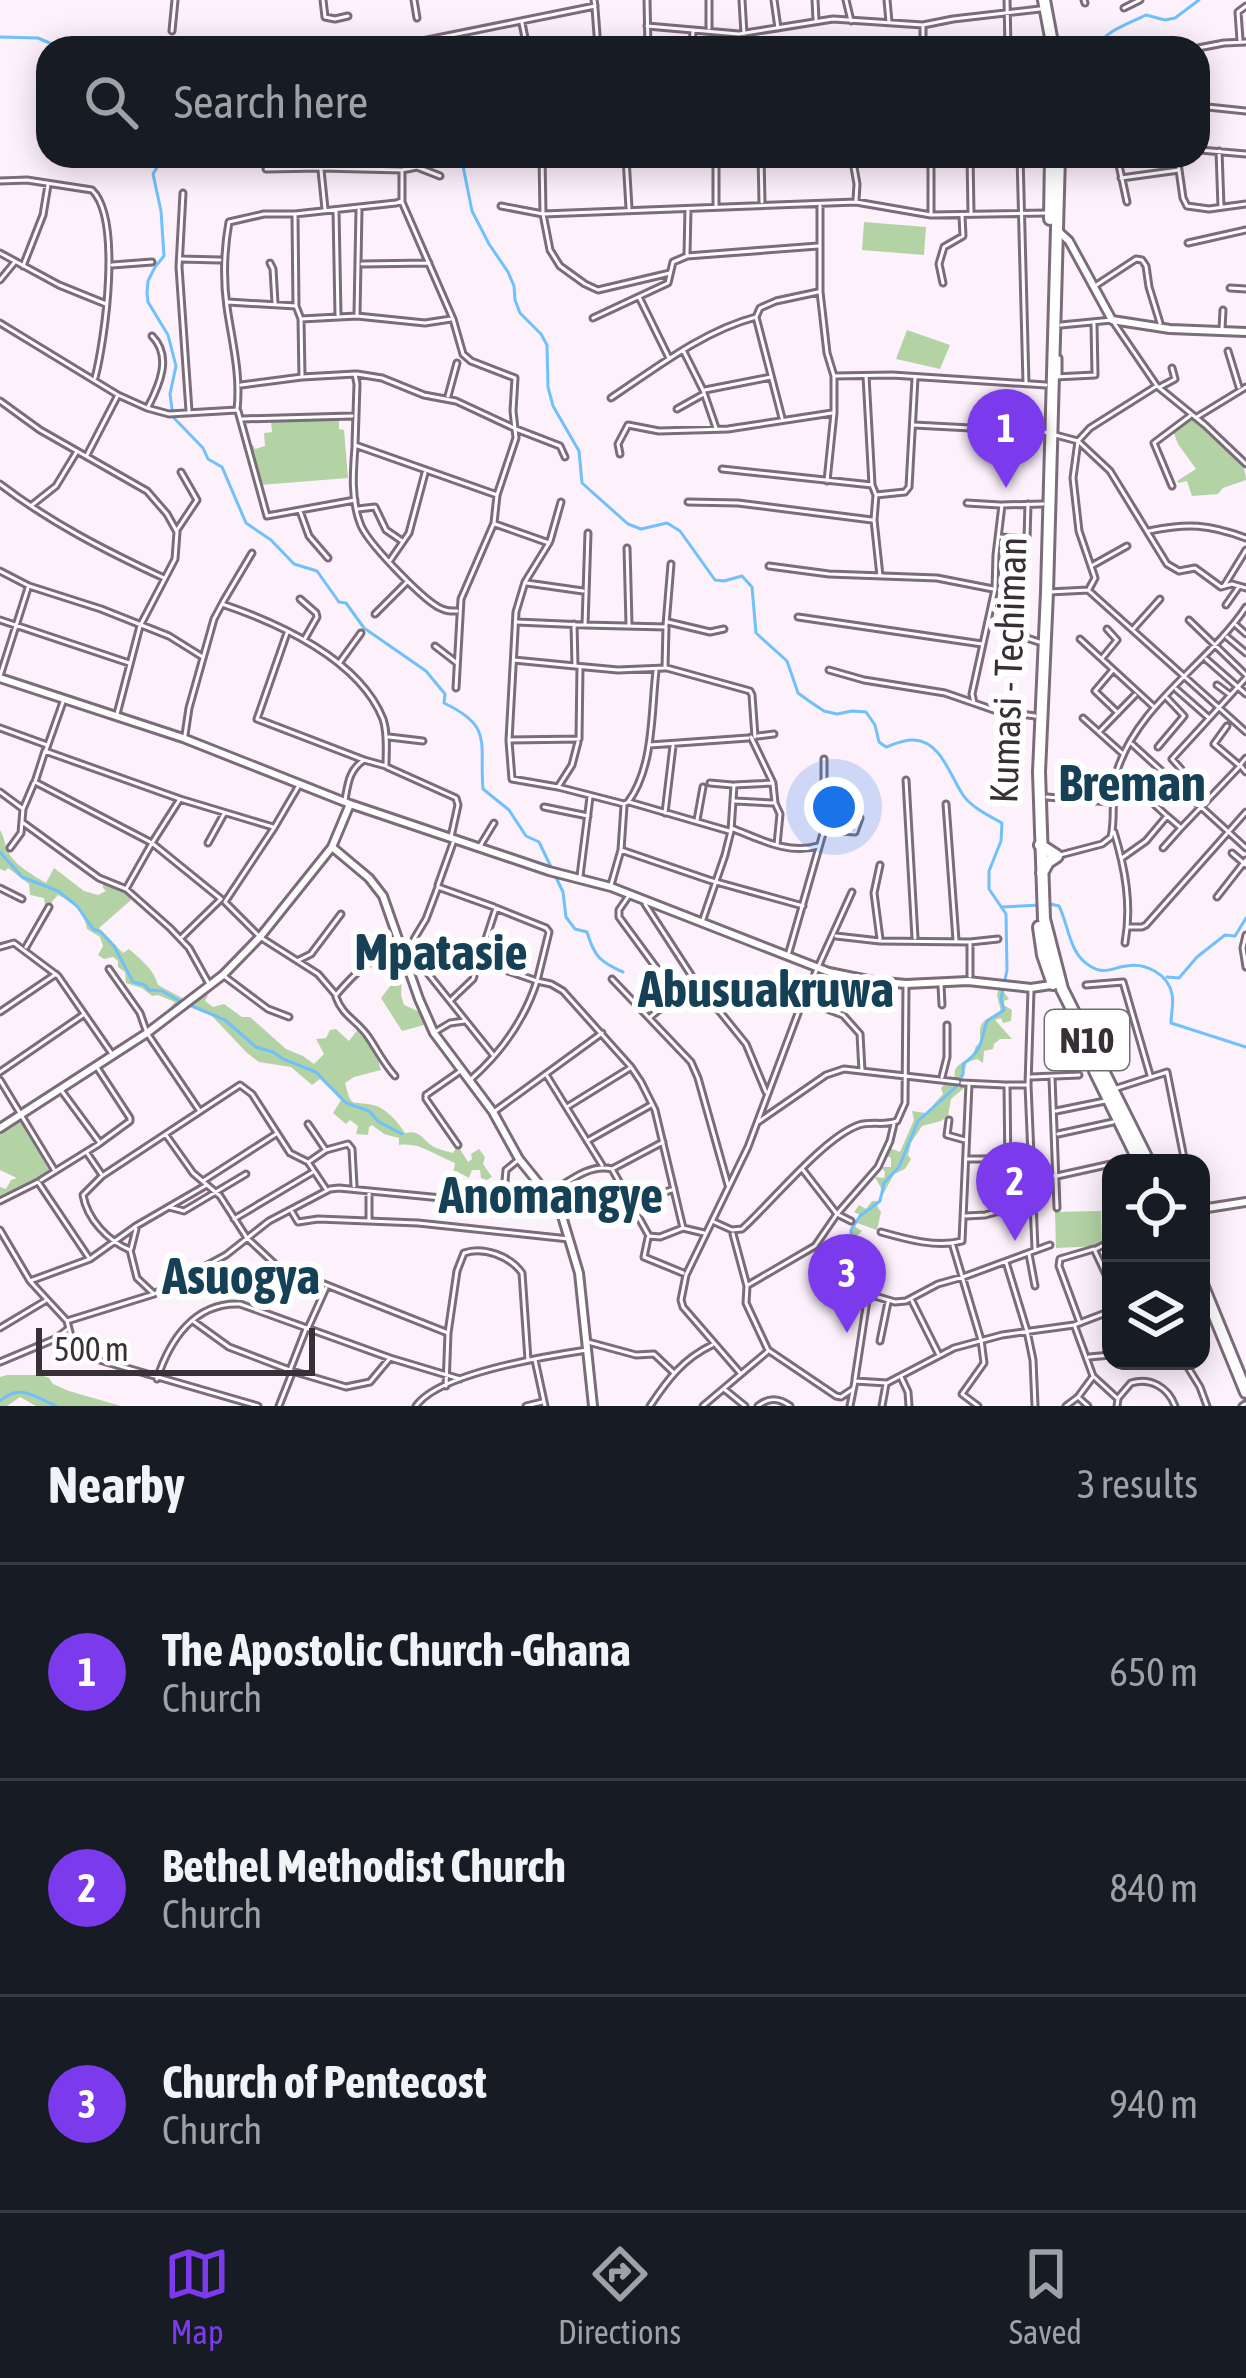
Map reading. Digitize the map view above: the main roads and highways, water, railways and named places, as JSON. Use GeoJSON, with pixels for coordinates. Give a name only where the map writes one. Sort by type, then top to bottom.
{"type":"FeatureCollection","features":[{"type":"Feature","properties":{"kind":"highway"},"geometry":{"type":"LineString","coordinates":[[1041,3],[1048,36]]}},
{"type":"Feature","properties":{"kind":"highway","name":"N10"},"geometry":{"type":"LineString","coordinates":[[1052,380],[1054,168]]}},
{"type":"Feature","properties":{"kind":"highway","name":"N10"},"geometry":{"type":"LineString","coordinates":[[1039,865],[1055,168]]}},
{"type":"Feature","properties":{"kind":"highway","name":"Kumasi - Techiman"},"geometry":{"type":"LineString","coordinates":[[1047,433],[1033,779],[1040,906],[1057,983],[1110,1095]]}},
{"type":"Feature","properties":{"kind":"highway"},"geometry":{"type":"LineString","coordinates":[[1039,865],[1058,856],[1040,845]]}},
{"type":"Feature","properties":{"kind":"highway","name":"N10"},"geometry":{"type":"LineString","coordinates":[[1110,1095],[1135,1154]]}},
{"type":"Feature","properties":{"kind":"highway","name":"N10"},"geometry":{"type":"LineString","coordinates":[[1110,1095],[1144,1154]]}},
{"type":"Feature","properties":{"kind":"highway"},"geometry":{"type":"LineString","coordinates":[[1210,1304],[1246,1392]]}},
{"type":"Feature","properties":{"kind":"highway"},"geometry":{"type":"LineString","coordinates":[[1210,1320],[1244,1406]]}},
{"type":"Feature","properties":{"kind":"waterway"},"geometry":{"type":"LineString","coordinates":[[1108,36],[1146,15],[1175,18],[1199,0]]}},
{"type":"Feature","properties":{"kind":"waterway"},"geometry":{"type":"LineString","coordinates":[[0,37],[36,38]]}},
{"type":"Feature","properties":{"kind":"waterway"},"geometry":{"type":"LineString","coordinates":[[157,168],[153,174],[164,256],[148,281],[147,293],[168,335],[176,366],[170,394],[173,417],[208,459],[222,467],[246,523],[294,564],[317,571],[364,628],[426,671],[445,694],[444,703],[471,720],[481,737],[483,789],[509,810],[526,836],[539,842],[563,892],[566,917],[575,929],[587,932],[599,957],[623,972]]}},
{"type":"Feature","properties":{"kind":"waterway"},"geometry":{"type":"LineString","coordinates":[[463,168],[472,211],[508,272],[520,313],[547,345],[548,387],[553,406],[579,451],[582,483],[628,524],[641,529],[667,523],[680,531],[715,580],[742,576],[752,587],[756,633],[787,661],[798,693],[824,711],[866,712],[886,747],[910,740],[931,746],[966,799],[1002,823],[989,889],[1006,914],[1004,1010],[987,1021],[980,1045],[963,1064],[957,1086],[918,1121],[899,1167],[884,1183],[880,1201],[851,1230],[848,1262],[840,1262],[829,1283]]}},
{"type":"Feature","properties":{"kind":"waterway"},"geometry":{"type":"LineString","coordinates":[[0,852],[22,877],[58,891],[77,906],[93,929],[114,946],[133,982],[181,1002]]}},
{"type":"Feature","properties":{"kind":"waterway"},"geometry":{"type":"LineString","coordinates":[[1050,904],[1059,906],[1083,961],[1095,969],[1133,965],[1155,971],[1172,994],[1171,1023],[1246,1047]]}},
{"type":"Feature","properties":{"kind":"waterway"},"geometry":{"type":"LineString","coordinates":[[1002,907],[1040,905]]}},
{"type":"Feature","properties":{"kind":"waterway"},"geometry":{"type":"LineString","coordinates":[[1167,977],[1179,978],[1225,935],[1235,936],[1246,918]]}},
{"type":"Feature","properties":{"kind":"waterway"},"geometry":{"type":"LineString","coordinates":[[192,1006],[225,1020],[256,1047],[316,1072],[346,1103],[369,1111],[402,1134]]}},
{"type":"Feature","properties":{"kind":"waterway"},"geometry":{"type":"LineString","coordinates":[[0,1401],[21,1392],[56,1406]]}},
{"type":"Feature","properties":{"kind":"place","name":"The Apostolic Church -Ghana"},"geometry":{"type":"Point","coordinates":[1006,488]}},
{"type":"Feature","properties":{"kind":"place","name":"Bethel Methodist Church"},"geometry":{"type":"Point","coordinates":[1015,1241]}},
{"type":"Feature","properties":{"kind":"place","name":"Church of Pentecost"},"geometry":{"type":"Point","coordinates":[847,1333]}},
{"type":"Feature","properties":{"kind":"district","name":"Breman"},"geometry":{"type":"Point","coordinates":[1132,783]}},
{"type":"Feature","properties":{"kind":"district","name":"Mpatasie"},"geometry":{"type":"Point","coordinates":[441,952]}},
{"type":"Feature","properties":{"kind":"district","name":"Abusuakruwa"},"geometry":{"type":"Point","coordinates":[766,989]}},
{"type":"Feature","properties":{"kind":"district","name":"Anomangye"},"geometry":{"type":"Point","coordinates":[551,1195]}},
{"type":"Feature","properties":{"kind":"district","name":"Asuogya"},"geometry":{"type":"Point","coordinates":[241,1276]}}]}
